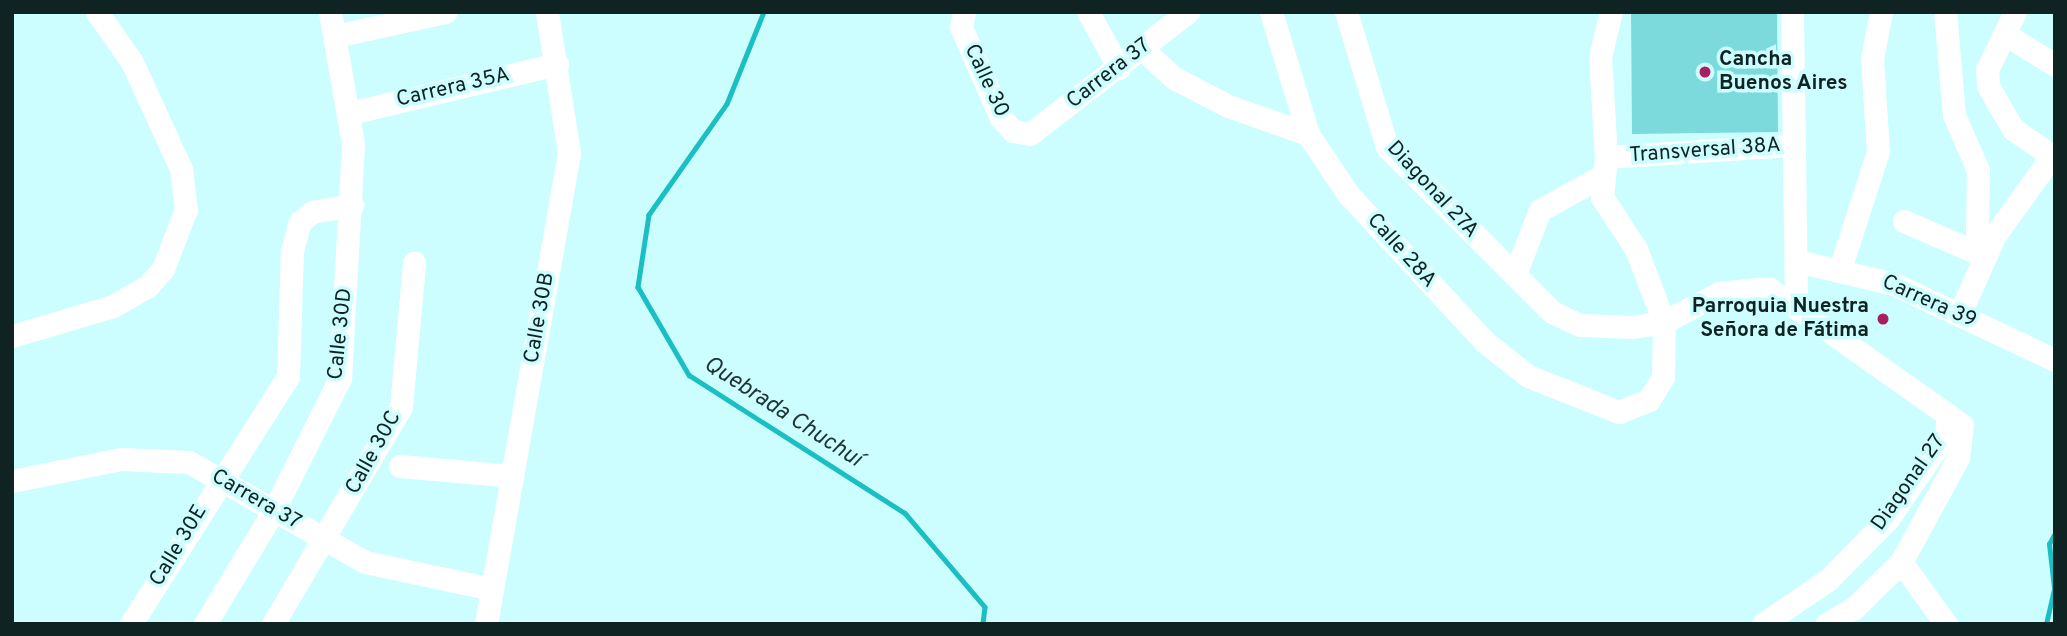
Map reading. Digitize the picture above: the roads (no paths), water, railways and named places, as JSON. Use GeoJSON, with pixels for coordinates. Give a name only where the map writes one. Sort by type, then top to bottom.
{"type":"FeatureCollection","features":[{"type":"Feature","properties":{"kind":"street"},"geometry":{"type":"LineString","coordinates":[[12,336],[113,306],[148,286],[163,269],[186,209],[181,169],[132,62],[97,12]]}},
{"type":"Feature","properties":{"kind":"street","name":"Calle 30D"},"geometry":{"type":"LineString","coordinates":[[205,624],[274,510],[340,378],[352,205],[350,113],[330,12]]}},
{"type":"Feature","properties":{"kind":"street"},"geometry":{"type":"LineString","coordinates":[[335,36],[445,12]]}},
{"type":"Feature","properties":{"kind":"street","name":"Calle 30B"},"geometry":{"type":"LineString","coordinates":[[486,624],[569,153],[547,12]]}},
{"type":"Feature","properties":{"kind":"street","name":"Calle 30"},"geometry":{"type":"LineString","coordinates":[[964,12],[961,27],[1001,118],[1013,131],[1030,134]]}},
{"type":"Feature","properties":{"kind":"street"},"geometry":{"type":"LineString","coordinates":[[1088,12],[1119,68]]}},
{"type":"Feature","properties":{"kind":"street","name":"Carrera 37"},"geometry":{"type":"LineString","coordinates":[[1030,134],[1119,68],[1188,12]]}},
{"type":"Feature","properties":{"kind":"street","name":"Calle 28A"},"geometry":{"type":"LineString","coordinates":[[1271,12],[1308,134],[1349,194],[1485,342],[1528,376],[1619,412],[1649,400],[1663,377],[1664,322]]}},
{"type":"Feature","properties":{"kind":"street","name":"Diagonal 27A"},"geometry":{"type":"LineString","coordinates":[[1346,12],[1387,147],[1552,312],[1580,325],[1664,322]]}},
{"type":"Feature","properties":{"kind":"street"},"geometry":{"type":"LineString","coordinates":[[1611,12],[1600,57],[1602,197],[1636,249],[1664,322],[1719,293],[1752,287],[1796,301],[1948,416],[1965,438],[1901,562],[1859,616],[1826,624]]}},
{"type":"Feature","properties":{"kind":"street"},"geometry":{"type":"LineString","coordinates":[[1792,12],[1796,301]]}},
{"type":"Feature","properties":{"kind":"street"},"geometry":{"type":"LineString","coordinates":[[1840,269],[1878,151],[1872,59],[1881,12]]}},
{"type":"Feature","properties":{"kind":"street"},"geometry":{"type":"LineString","coordinates":[[1945,12],[1954,115],[1978,170],[1977,232],[1985,254]]}},
{"type":"Feature","properties":{"kind":"street"},"geometry":{"type":"LineString","coordinates":[[1959,315],[1985,254],[2053,158],[2013,129],[1988,86],[1987,70],[2015,12]]}},
{"type":"Feature","properties":{"kind":"street"},"geometry":{"type":"LineString","coordinates":[[2005,34],[2055,65]]}},
{"type":"Feature","properties":{"kind":"street"},"geometry":{"type":"LineString","coordinates":[[1141,48],[1174,78],[1228,106],[1308,134]]}},
{"type":"Feature","properties":{"kind":"street","name":"Carrera 35A"},"geometry":{"type":"LineString","coordinates":[[350,113],[557,64]]}},
{"type":"Feature","properties":{"kind":"street","name":"Transversal 38A"},"geometry":{"type":"LineString","coordinates":[[1515,274],[1540,210],[1603,167],[1793,145]]}},
{"type":"Feature","properties":{"kind":"street","name":"Calle 30E"},"geometry":{"type":"LineString","coordinates":[[131,624],[219,479],[288,377],[294,235],[312,212],[352,205]]}},
{"type":"Feature","properties":{"kind":"street"},"geometry":{"type":"LineString","coordinates":[[1905,221],[1985,254]]}},
{"type":"Feature","properties":{"kind":"street","name":"Carrera 39"},"geometry":{"type":"LineString","coordinates":[[1797,261],[1840,269],[1894,284],[2055,360]]}},
{"type":"Feature","properties":{"kind":"street","name":"Calle 30C"},"geometry":{"type":"LineString","coordinates":[[273,624],[325,540],[401,407],[414,263]]}},
{"type":"Feature","properties":{"kind":"street","name":"Diagonal 27"},"geometry":{"type":"LineString","coordinates":[[1763,624],[1829,579],[1888,519],[1946,433],[1948,416]]}},
{"type":"Feature","properties":{"kind":"street","name":"Carrera 37"},"geometry":{"type":"LineString","coordinates":[[12,481],[68,467],[164,458],[190,462],[325,540],[396,573],[492,589]]}},
{"type":"Feature","properties":{"kind":"street"},"geometry":{"type":"LineString","coordinates":[[400,466],[511,476]]}},
{"type":"Feature","properties":{"kind":"street"},"geometry":{"type":"LineString","coordinates":[[1901,562],[1946,624]]}},
{"type":"Feature","properties":{"kind":"waterway","name":"Quebrada Chuchuí"},"geometry":{"type":"LineString","coordinates":[[764,12],[727,104],[649,215],[638,287],[689,375],[905,513],[985,607],[983,624]]}},
{"type":"Feature","properties":{"kind":"waterway"},"geometry":{"type":"LineString","coordinates":[[2046,624],[2054,588],[2049,544],[2055,533]]}},
{"type":"Feature","properties":{"kind":"place","name":"Cancha Buenos Aires"},"geometry":{"type":"Point","coordinates":[1705,72]}},
{"type":"Feature","properties":{"kind":"place","name":"Parroquia Nuestra Señora de Fátima"},"geometry":{"type":"Point","coordinates":[1883,319]}}]}
